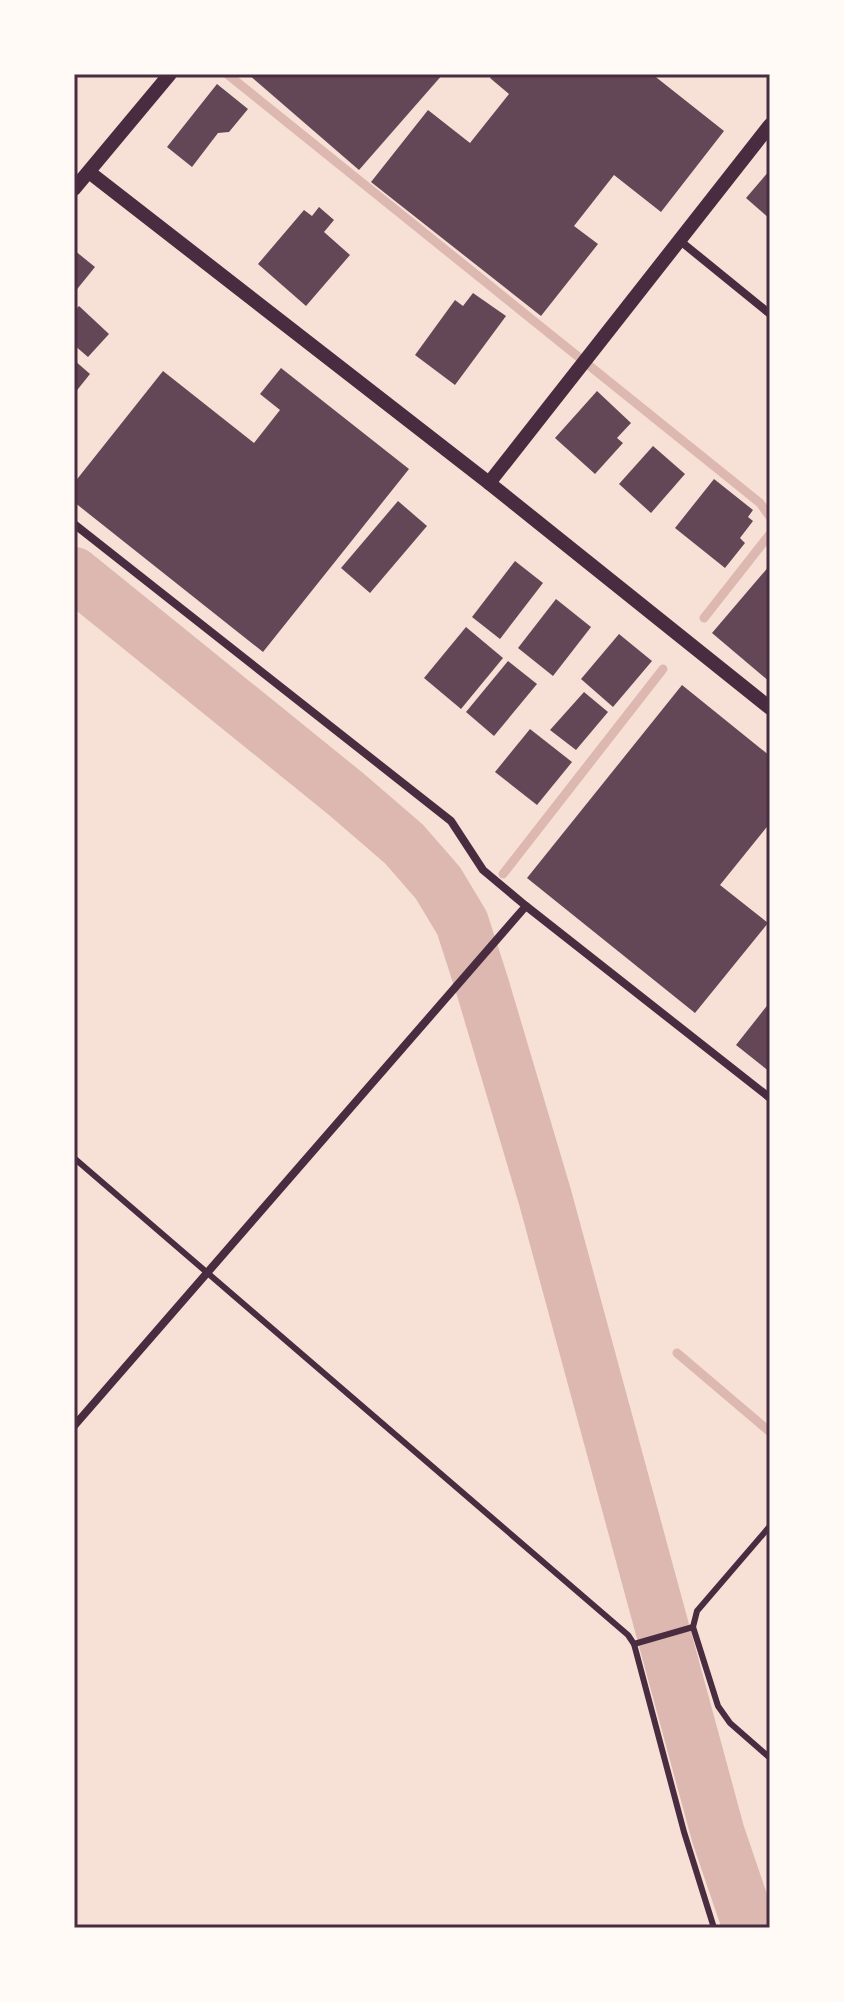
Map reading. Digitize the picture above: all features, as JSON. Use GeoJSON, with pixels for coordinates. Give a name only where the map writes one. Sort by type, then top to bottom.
{"type":"FeatureCollection","features":[{"type":"Feature","properties":{"kind":"street"},"geometry":{"type":"LineString","coordinates":[[74,189],[170,74]]}},
{"type":"Feature","properties":{"kind":"street"},"geometry":{"type":"LineString","coordinates":[[489,483],[770,125]]}},
{"type":"Feature","properties":{"kind":"street"},"geometry":{"type":"LineString","coordinates":[[89,172],[489,483],[770,708]]}},
{"type":"Feature","properties":{"kind":"street"},"geometry":{"type":"LineString","coordinates":[[678,240],[770,314]]}},
{"type":"Feature","properties":{"kind":"street"},"geometry":{"type":"LineString","coordinates":[[74,524],[451,821],[483,870],[770,1098]]}},
{"type":"Feature","properties":{"kind":"street"},"geometry":{"type":"LineString","coordinates":[[74,1426],[526,906]]}},
{"type":"Feature","properties":{"kind":"lane"},"geometry":{"type":"LineString","coordinates":[[74,1158],[628,1635],[634,1644],[684,1832],[714,1928]]}},
{"type":"Feature","properties":{"kind":"lane"},"geometry":{"type":"LineString","coordinates":[[770,1526],[697,1611],[693,1627],[718,1706],[730,1723],[770,1758]]}},
{"type":"Feature","properties":{"kind":"lane"},"geometry":{"type":"LineString","coordinates":[[634,1644],[693,1627]]}},
{"type":"Feature","properties":{"kind":"building"},"geometry":{"type":"Polygon","coordinates":[[[248,74],[443,74],[359,170],[248,74]]]}},
{"type":"Feature","properties":{"kind":"building"},"geometry":{"type":"Polygon","coordinates":[[[493,74],[652,74],[724,131],[661,212],[614,175],[574,226],[598,244],[541,316],[371,182],[428,110],[470,143],[509,94],[490,78],[493,74]]]}},
{"type":"Feature","properties":{"kind":"building"},"geometry":{"type":"Polygon","coordinates":[[[217,84],[248,109],[229,132],[218,133],[192,167],[167,147],[217,84]]]}},
{"type":"Feature","properties":{"kind":"building"},"geometry":{"type":"Polygon","coordinates":[[[770,170],[770,219],[746,198],[770,170]]]}},
{"type":"Feature","properties":{"kind":"building"},"geometry":{"type":"Polygon","coordinates":[[[319,207],[334,220],[324,232],[350,255],[306,306],[258,264],[304,210],[312,216],[319,207]]]}},
{"type":"Feature","properties":{"kind":"building"},"geometry":{"type":"Polygon","coordinates":[[[74,250],[95,267],[74,293],[74,250]]]}},
{"type":"Feature","properties":{"kind":"building"},"geometry":{"type":"Polygon","coordinates":[[[473,293],[506,316],[455,385],[415,355],[455,300],[463,306],[473,293]]]}},
{"type":"Feature","properties":{"kind":"building"},"geometry":{"type":"Polygon","coordinates":[[[79,306],[109,334],[88,357],[74,345],[74,311],[79,306]]]}},
{"type":"Feature","properties":{"kind":"building"},"geometry":{"type":"Polygon","coordinates":[[[74,360],[90,374],[74,394],[74,360]]]}},
{"type":"Feature","properties":{"kind":"building"},"geometry":{"type":"Polygon","coordinates":[[[281,368],[409,469],[263,652],[74,502],[74,483],[163,371],[254,443],[280,410],[260,394],[281,368]]]}},
{"type":"Feature","properties":{"kind":"building"},"geometry":{"type":"Polygon","coordinates":[[[597,391],[631,423],[617,438],[623,443],[595,474],[555,438],[597,391]]]}},
{"type":"Feature","properties":{"kind":"building"},"geometry":{"type":"Polygon","coordinates":[[[653,446],[685,474],[651,513],[619,484],[653,446]]]}},
{"type":"Feature","properties":{"kind":"building"},"geometry":{"type":"Polygon","coordinates":[[[714,479],[753,510],[748,517],[753,521],[740,538],[745,543],[725,568],[675,528],[714,479]]]}},
{"type":"Feature","properties":{"kind":"building"},"geometry":{"type":"Polygon","coordinates":[[[398,501],[427,526],[370,593],[341,568],[398,501]]]}},
{"type":"Feature","properties":{"kind":"building"},"geometry":{"type":"Polygon","coordinates":[[[515,561],[543,583],[500,639],[472,617],[515,561]]]}},
{"type":"Feature","properties":{"kind":"building"},"geometry":{"type":"Polygon","coordinates":[[[770,565],[770,682],[712,633],[770,565]]]}},
{"type":"Feature","properties":{"kind":"building"},"geometry":{"type":"Polygon","coordinates":[[[556,599],[591,627],[553,676],[518,648],[556,599]]]}},
{"type":"Feature","properties":{"kind":"building"},"geometry":{"type":"Polygon","coordinates":[[[466,627],[503,658],[461,709],[424,678],[466,627]]]}},
{"type":"Feature","properties":{"kind":"building"},"geometry":{"type":"Polygon","coordinates":[[[619,634],[652,661],[613,707],[581,679],[619,634]]]}},
{"type":"Feature","properties":{"kind":"building"},"geometry":{"type":"Polygon","coordinates":[[[508,661],[537,684],[494,736],[466,712],[508,661]]]}},
{"type":"Feature","properties":{"kind":"building"},"geometry":{"type":"Polygon","coordinates":[[[682,685],[770,756],[770,823],[720,885],[768,923],[695,1013],[527,878],[682,685]]]}},
{"type":"Feature","properties":{"kind":"building"},"geometry":{"type":"Polygon","coordinates":[[[584,692],[608,712],[576,750],[550,730],[584,692]]]}},
{"type":"Feature","properties":{"kind":"building"},"geometry":{"type":"Polygon","coordinates":[[[530,729],[572,762],[537,805],[495,772],[530,729]]]}},
{"type":"Feature","properties":{"kind":"building"},"geometry":{"type":"Polygon","coordinates":[[[770,1002],[770,1072],[736,1045],[770,1002]]]}},
{"type":"Feature","properties":{"kind":"waterway"},"geometry":{"type":"LineString","coordinates":[[227,74],[760,503],[770,517]]}},
{"type":"Feature","properties":{"kind":"waterway"},"geometry":{"type":"LineString","coordinates":[[704,618],[770,534]]}},
{"type":"Feature","properties":{"kind":"waterway"},"geometry":{"type":"LineString","coordinates":[[74,574],[404,844],[438,883],[462,923],[545,1197],[718,1834],[750,1928]]}},
{"type":"Feature","properties":{"kind":"waterway"},"geometry":{"type":"LineString","coordinates":[[503,874],[663,669]]}},
{"type":"Feature","properties":{"kind":"waterway"},"geometry":{"type":"LineString","coordinates":[[677,1353],[770,1432]]}}]}
